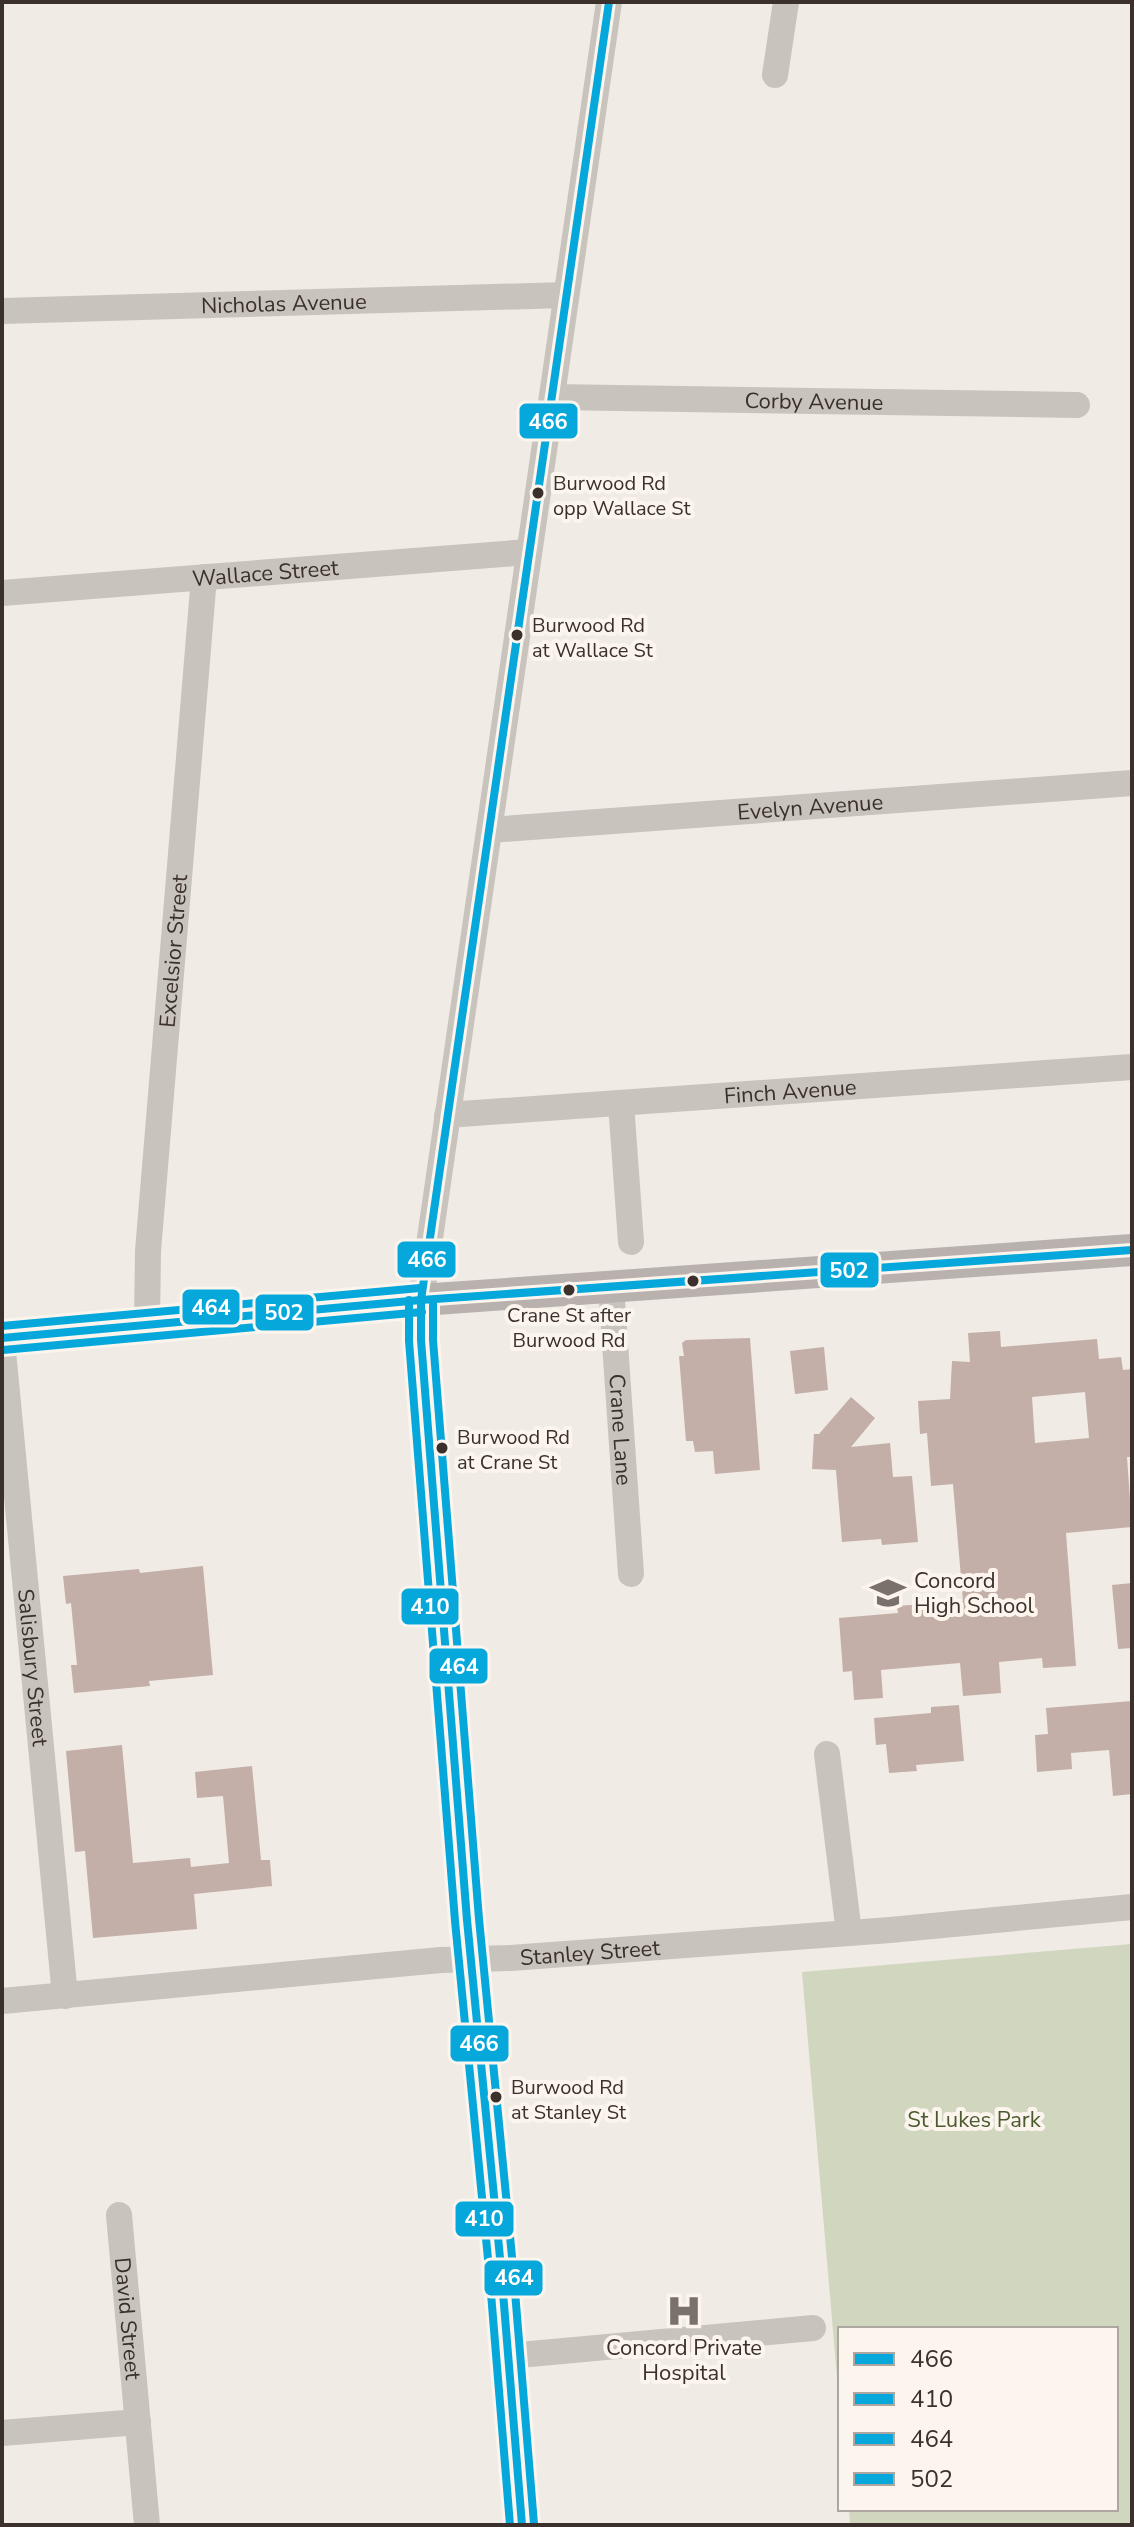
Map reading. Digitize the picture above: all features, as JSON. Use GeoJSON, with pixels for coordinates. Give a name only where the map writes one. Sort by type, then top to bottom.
{"type":"FeatureCollection","features":[{"type":"Feature","properties":{"kind":"main road"},"geometry":{"type":"LineString","coordinates":[[2,1339],[421,1300],[1132,1250]]}},
{"type":"Feature","properties":{"kind":"street"},"geometry":{"type":"LineString","coordinates":[[522,2525],[470,1959],[421,1340],[421,1300],[609,2]]}},
{"type":"Feature","properties":{"kind":"street"},"geometry":{"type":"LineString","coordinates":[[775,75],[786,2]]}},
{"type":"Feature","properties":{"kind":"street","name":"Nicholas Avenue"},"geometry":{"type":"LineString","coordinates":[[2,311],[566,295]]}},
{"type":"Feature","properties":{"kind":"street","name":"Corby Avenue"},"geometry":{"type":"LineString","coordinates":[[552,397],[1077,405]]}},
{"type":"Feature","properties":{"kind":"street","name":"Wallace Street"},"geometry":{"type":"LineString","coordinates":[[2,593],[529,552]]}},
{"type":"Feature","properties":{"kind":"street","name":"Excelsior Street"},"geometry":{"type":"LineString","coordinates":[[147,1324],[148,1251],[204,577]]}},
{"type":"Feature","properties":{"kind":"street","name":"Evelyn Avenue"},"geometry":{"type":"LineString","coordinates":[[489,830],[1132,783]]}},
{"type":"Feature","properties":{"kind":"street","name":"Finch Avenue"},"geometry":{"type":"LineString","coordinates":[[447,1115],[1132,1067]]}},
{"type":"Feature","properties":{"kind":"street"},"geometry":{"type":"LineString","coordinates":[[621,1103],[631,1242]]}},
{"type":"Feature","properties":{"kind":"street","name":"Crane Lane"},"geometry":{"type":"LineString","coordinates":[[611,1286],[631,1574]]}},
{"type":"Feature","properties":{"kind":"street","name":"Salisbury Street"},"geometry":{"type":"LineString","coordinates":[[2,1339],[65,1996]]}},
{"type":"Feature","properties":{"kind":"street"},"geometry":{"type":"LineString","coordinates":[[827,1754],[849,1933]]}},
{"type":"Feature","properties":{"kind":"street","name":"Stanley Street"},"geometry":{"type":"LineString","coordinates":[[2,2001],[441,1960],[511,1958],[849,1933],[1132,1907]]}},
{"type":"Feature","properties":{"kind":"street","name":"David Street"},"geometry":{"type":"LineString","coordinates":[[119,2215],[147,2525]]}},
{"type":"Feature","properties":{"kind":"street"},"geometry":{"type":"LineString","coordinates":[[508,2356],[813,2328]]}},
{"type":"Feature","properties":{"kind":"street"},"geometry":{"type":"LineString","coordinates":[[2,2433],[138,2422]]}},
{"type":"Feature","properties":{"kind":"green space","name":"St Lukes Park"},"geometry":{"type":"Polygon","coordinates":[[[1132,1944],[1132,2525],[850,2525],[849,2511],[1118,2511],[1118,2327],[838,2327],[838,2389],[802,1972],[1132,1944]]]}},
{"type":"Feature","properties":{"kind":"building"},"geometry":{"type":"Polygon","coordinates":[[[1000,1331],[1001,1347],[1097,1339],[1099,1359],[1121,1357],[1123,1370],[1132,1369],[1132,1457],[1127,1457],[1132,1527],[1066,1533],[1076,1666],[1043,1668],[1042,1658],[999,1662],[1001,1693],[963,1696],[960,1663],[881,1670],[883,1698],[854,1700],[852,1671],[843,1672],[839,1618],[898,1613],[897,1606],[963,1601],[953,1484],[931,1486],[927,1433],[920,1434],[918,1401],[950,1399],[952,1361],[970,1362],[968,1333],[1000,1331]],[[1085,1392],[1032,1397],[1035,1443],[1089,1438],[1085,1392]]]}},
{"type":"Feature","properties":{"kind":"building"},"geometry":{"type":"Polygon","coordinates":[[[750,1338],[760,1470],[715,1474],[713,1451],[695,1452],[693,1441],[686,1441],[679,1356],[684,1356],[682,1343],[686,1340],[750,1338]]]}},
{"type":"Feature","properties":{"kind":"building"},"geometry":{"type":"Polygon","coordinates":[[[824,1347],[828,1390],[795,1394],[790,1351],[824,1347]]]}},
{"type":"Feature","properties":{"kind":"building"},"geometry":{"type":"Polygon","coordinates":[[[851,1397],[875,1418],[851,1447],[890,1443],[893,1477],[912,1476],[918,1542],[882,1545],[881,1539],[842,1542],[836,1470],[812,1469],[814,1434],[819,1434],[851,1397]]]}},
{"type":"Feature","properties":{"kind":"building"},"geometry":{"type":"Polygon","coordinates":[[[203,1566],[213,1675],[149,1681],[150,1686],[74,1693],[71,1665],[77,1665],[71,1603],[66,1604],[63,1576],[139,1569],[140,1573],[203,1566]]]}},
{"type":"Feature","properties":{"kind":"building"},"geometry":{"type":"Polygon","coordinates":[[[1132,1583],[1132,1648],[1118,1649],[1112,1585],[1132,1583]]]}},
{"type":"Feature","properties":{"kind":"building"},"geometry":{"type":"Polygon","coordinates":[[[1132,1701],[1132,1794],[1113,1796],[1109,1750],[1071,1753],[1072,1769],[1037,1772],[1035,1735],[1048,1734],[1046,1708],[1132,1701]]]}},
{"type":"Feature","properties":{"kind":"building"},"geometry":{"type":"Polygon","coordinates":[[[959,1705],[964,1761],[916,1765],[917,1771],[889,1773],[886,1744],[876,1745],[874,1718],[931,1713],[931,1707],[959,1705]]]}},
{"type":"Feature","properties":{"kind":"building"},"geometry":{"type":"Polygon","coordinates":[[[122,1745],[133,1863],[190,1858],[191,1867],[229,1863],[223,1796],[197,1798],[195,1772],[252,1766],[261,1860],[270,1860],[272,1886],[194,1894],[197,1929],[93,1938],[85,1851],[75,1852],[66,1751],[122,1745]]]}},
{"type":"Feature","properties":{"kind":"transit line","name":"466"},"geometry":{"type":"LineString","coordinates":[[522,2525],[467,1920],[421,1340],[421,1300],[609,2]]}},
{"type":"Feature","properties":{"kind":"transit line","name":"502"},"geometry":{"type":"LineString","coordinates":[[2,1338],[421,1300],[1132,1250]]}},
{"type":"Feature","properties":{"kind":"transit line","name":"464"},"geometry":{"type":"LineString","coordinates":[[2,1326],[420,1288]]}},
{"type":"Feature","properties":{"kind":"transit line","name":"410"},"geometry":{"type":"LineString","coordinates":[[409,1300],[409,1341],[455,1921],[510,2525]]}},
{"type":"Feature","properties":{"kind":"transit line","name":"464"},"geometry":{"type":"LineString","coordinates":[[433,1300],[433,1340],[479,1919],[534,2524]]}},
{"type":"Feature","properties":{"kind":"transit line","name":"410"},"geometry":{"type":"LineString","coordinates":[[3,1350],[422,1312]]}},
{"type":"Feature","properties":{"kind":"place","name":"Burwood Rd opp Wallace St"},"geometry":{"type":"Point","coordinates":[538,493]}},
{"type":"Feature","properties":{"kind":"place","name":"Burwood Rd at Wallace St"},"geometry":{"type":"Point","coordinates":[517,635]}},
{"type":"Feature","properties":{"kind":"place","name":"Crane St after Burwood Rd"},"geometry":{"type":"Point","coordinates":[569,1290]}},
{"type":"Feature","properties":{"kind":"place","name":"Burwood Rd at Crane St"},"geometry":{"type":"Point","coordinates":[442,1448]}},
{"type":"Feature","properties":{"kind":"place","name":"Concord High School"},"geometry":{"type":"Point","coordinates":[888,1593]}},
{"type":"Feature","properties":{"kind":"place","name":"Burwood Rd at Stanley St"},"geometry":{"type":"Point","coordinates":[496,2097]}},
{"type":"Feature","properties":{"kind":"place","name":"Concord Private Hospital"},"geometry":{"type":"Point","coordinates":[684,2311]}}]}
